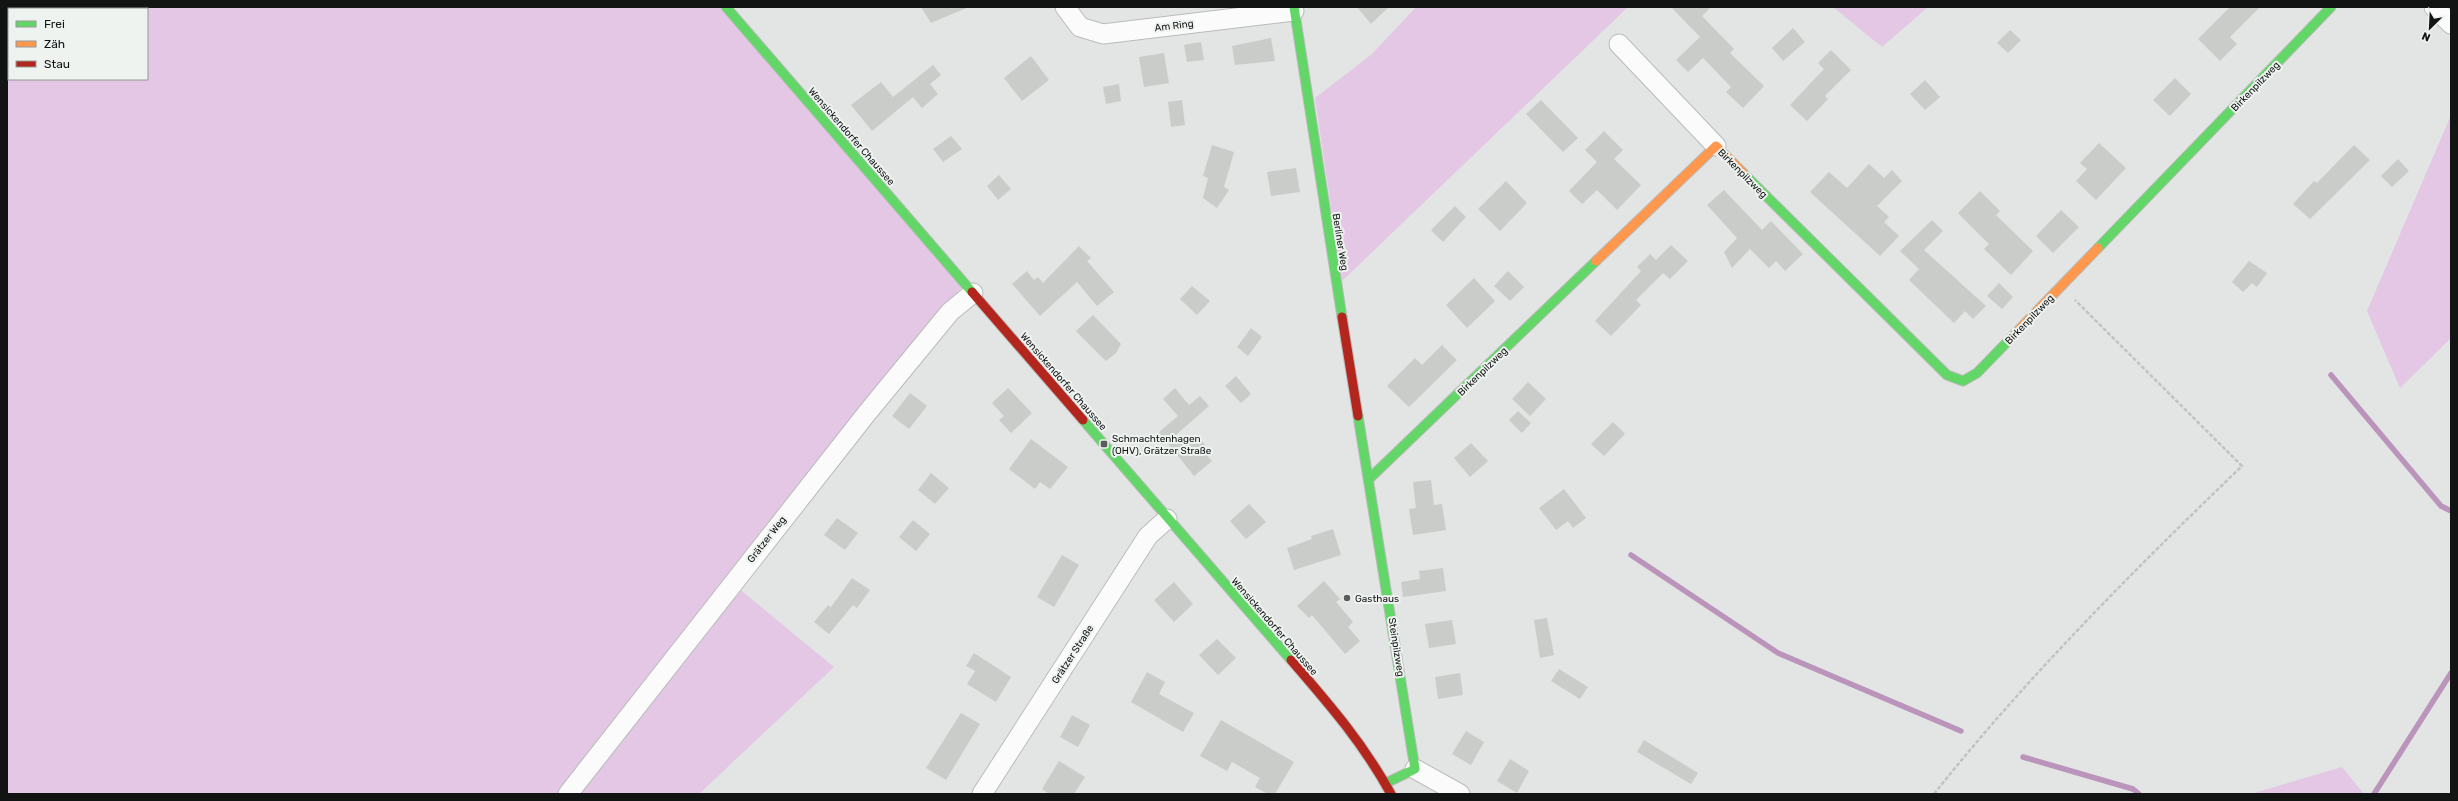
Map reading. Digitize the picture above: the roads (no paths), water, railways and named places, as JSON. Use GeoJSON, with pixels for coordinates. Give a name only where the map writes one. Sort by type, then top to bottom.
{"type":"FeatureCollection","features":[{"type":"Feature","properties":{"kind":"street","name":"Wensickendorfer Chaussee"},"geometry":{"type":"LineString","coordinates":[[726,7],[1167,519],[1346,724],[1392,794]]}},
{"type":"Feature","properties":{"kind":"street","name":"Am Ring"},"geometry":{"type":"LineString","coordinates":[[1065,7],[1080,27],[1103,34],[1294,9]]}},
{"type":"Feature","properties":{"kind":"street","name":"Birkenpilzweg"},"geometry":{"type":"LineString","coordinates":[[1619,44],[1716,146],[1947,375],[1963,381],[1977,373],[2331,7]]}},
{"type":"Feature","properties":{"kind":"street"},"geometry":{"type":"LineString","coordinates":[[2434,7],[2451,24]]}},
{"type":"Feature","properties":{"kind":"street","name":"Berliner Weg"},"geometry":{"type":"LineString","coordinates":[[1294,9],[1369,479]]}},
{"type":"Feature","properties":{"kind":"street","name":"Birkenpilzweg"},"geometry":{"type":"LineString","coordinates":[[1369,479],[1716,146]]}},
{"type":"Feature","properties":{"kind":"street","name":"Grätzer Weg"},"geometry":{"type":"LineString","coordinates":[[568,794],[848,438],[950,312],[973,293]]}},
{"type":"Feature","properties":{"kind":"street","name":"Steinpilzweg"},"geometry":{"type":"LineString","coordinates":[[1369,479],[1415,769]]}},
{"type":"Feature","properties":{"kind":"street","name":"Grätzer Straße"},"geometry":{"type":"LineString","coordinates":[[982,794],[1148,536],[1167,519]]}},
{"type":"Feature","properties":{"kind":"street"},"geometry":{"type":"LineString","coordinates":[[1386,783],[1415,769],[1460,794]]}},
{"type":"Feature","properties":{"kind":"waterway"},"geometry":{"type":"LineString","coordinates":[[2331,375],[2441,506],[2451,511]]}},
{"type":"Feature","properties":{"kind":"waterway"},"geometry":{"type":"LineString","coordinates":[[1631,555],[1778,653],[1961,731]]}},
{"type":"Feature","properties":{"kind":"waterway"},"geometry":{"type":"LineString","coordinates":[[2374,794],[2451,673]]}},
{"type":"Feature","properties":{"kind":"waterway"},"geometry":{"type":"LineString","coordinates":[[2023,757],[2133,789],[2139,794]]}},
{"type":"Feature","properties":{"kind":"place","name":"Schmachtenhagen (OHV), Grätzer Straße"},"geometry":{"type":"Point","coordinates":[1104,444]}},
{"type":"Feature","properties":{"kind":"place","name":"Gasthaus"},"geometry":{"type":"Point","coordinates":[1347,598]}}]}
